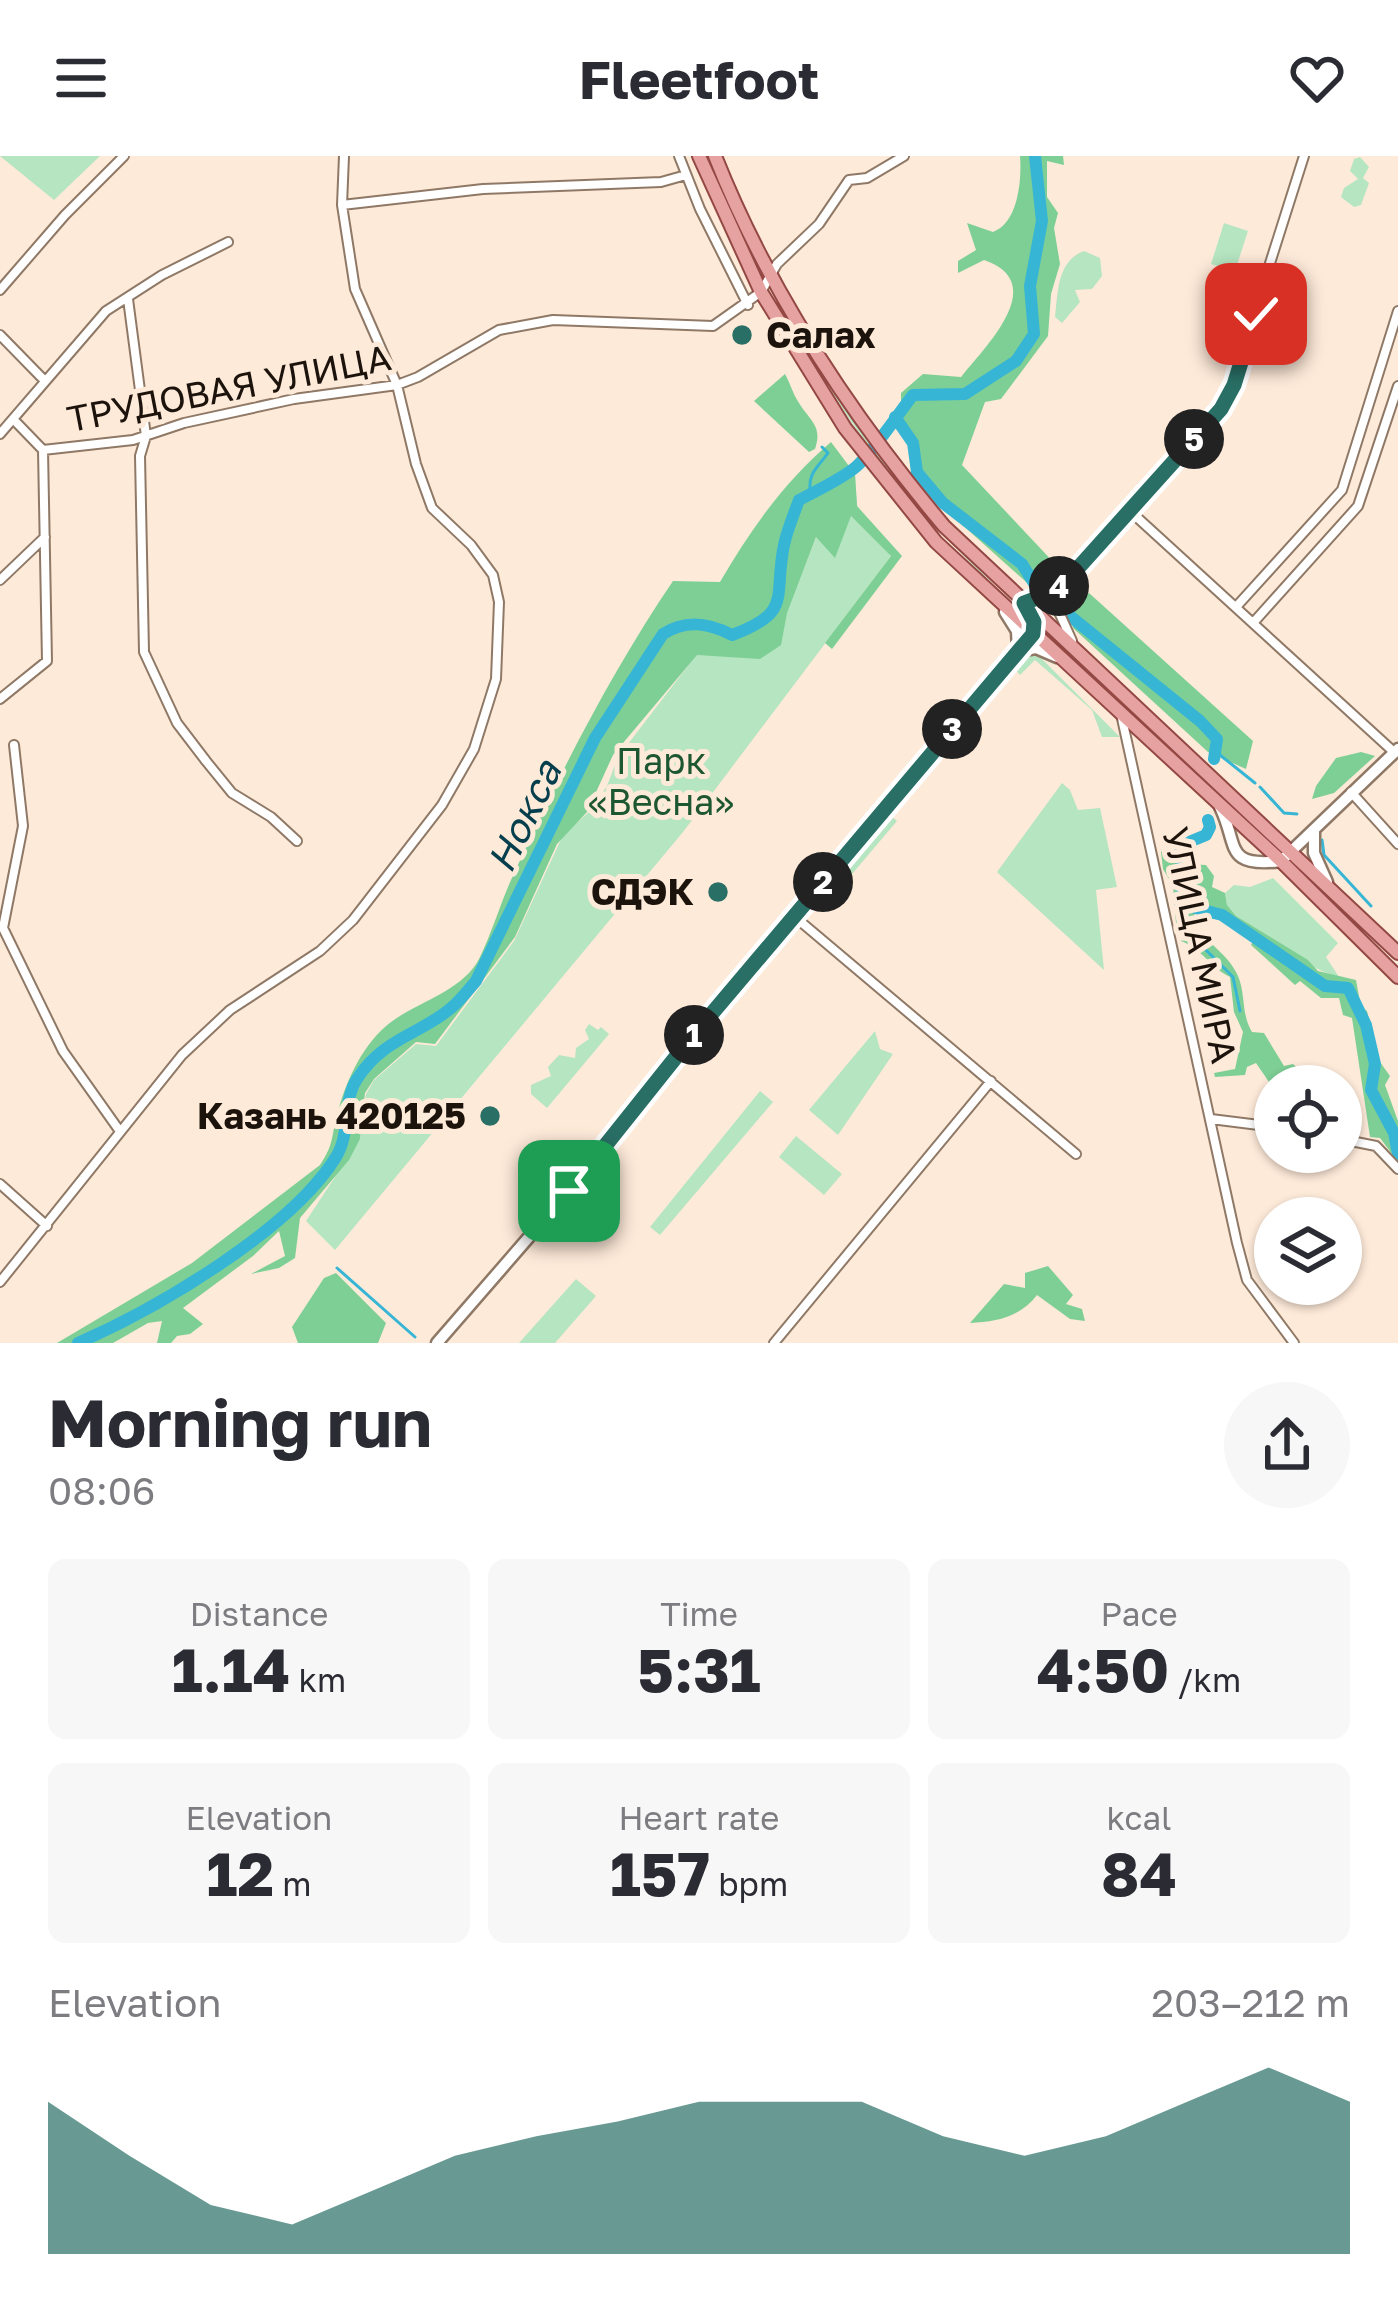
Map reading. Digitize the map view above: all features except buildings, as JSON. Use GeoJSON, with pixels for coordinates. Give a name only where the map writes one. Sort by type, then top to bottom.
{"type":"FeatureCollection","features":[{"type":"Feature","properties":{"kind":"main road"},"geometry":{"type":"LineString","coordinates":[[699,156],[760,292],[845,428],[936,542],[1281,861],[1398,977]]}},
{"type":"Feature","properties":{"kind":"main road"},"geometry":{"type":"LineString","coordinates":[[715,156],[770,274],[859,417],[944,526],[1398,953]]}},
{"type":"Feature","properties":{"kind":"street"},"geometry":{"type":"LineString","coordinates":[[0,290],[124,156]]}},
{"type":"Feature","properties":{"kind":"street"},"geometry":{"type":"LineString","coordinates":[[0,1282],[119,1130],[211,1026],[320,951],[353,920],[442,805],[474,749],[496,679],[499,602],[493,574],[432,508],[397,385],[355,289],[342,205],[344,156]]}},
{"type":"Feature","properties":{"kind":"street"},"geometry":{"type":"LineString","coordinates":[[679,156],[710,232],[748,304]]}},
{"type":"Feature","properties":{"kind":"street","name":"ТРУДОВАЯ УЛИЦА"},"geometry":{"type":"LineString","coordinates":[[43,450],[146,436],[294,399],[397,385],[503,329],[553,320],[713,326],[760,292],[770,274],[819,224],[849,180],[867,178],[904,156]]}},
{"type":"Feature","properties":{"kind":"street"},"geometry":{"type":"LineString","coordinates":[[436,1343],[569,1191],[1033,634],[1034,622],[1024,603],[1048,594],[1070,577],[1221,409],[1230,394],[1304,156]]}},
{"type":"Feature","properties":{"kind":"street"},"geometry":{"type":"LineString","coordinates":[[342,205],[483,189],[661,182],[686,175]]}},
{"type":"Feature","properties":{"kind":"street"},"geometry":{"type":"LineString","coordinates":[[0,434],[106,311],[227,242]]}},
{"type":"Feature","properties":{"kind":"street"},"geometry":{"type":"LineString","coordinates":[[128,299],[146,436],[140,456],[145,652],[177,723],[206,761],[232,793],[271,817],[297,841]]}},
{"type":"Feature","properties":{"kind":"street"},"geometry":{"type":"LineString","coordinates":[[1236,607],[1341,492],[1398,310]]}},
{"type":"Feature","properties":{"kind":"street"},"geometry":{"type":"LineString","coordinates":[[0,335],[45,381]]}},
{"type":"Feature","properties":{"kind":"street"},"geometry":{"type":"LineString","coordinates":[[1253,622],[1358,506],[1398,386]]}},
{"type":"Feature","properties":{"kind":"street"},"geometry":{"type":"LineString","coordinates":[[0,700],[47,661],[43,450],[13,419]]}},
{"type":"Feature","properties":{"kind":"street"},"geometry":{"type":"LineString","coordinates":[[1129,510],[1396,751],[1281,861],[1246,861],[1229,841],[1215,799]]}},
{"type":"Feature","properties":{"kind":"street"},"geometry":{"type":"LineString","coordinates":[[0,580],[45,537]]}},
{"type":"Feature","properties":{"kind":"street"},"geometry":{"type":"LineString","coordinates":[[1070,577],[1060,596],[1059,612],[1082,658]]}},
{"type":"Feature","properties":{"kind":"street"},"geometry":{"type":"LineString","coordinates":[[997,601],[1017,631],[1018,650]]}},
{"type":"Feature","properties":{"kind":"street"},"geometry":{"type":"LineString","coordinates":[[1018,650],[1036,648],[1060,658]]}},
{"type":"Feature","properties":{"kind":"street","name":"УЛИЦА МИРА"},"geometry":{"type":"LineString","coordinates":[[1121,714],[1247,1280],[1287,1340]]}},
{"type":"Feature","properties":{"kind":"street"},"geometry":{"type":"LineString","coordinates":[[1130,756],[1151,741]]}},
{"type":"Feature","properties":{"kind":"street"},"geometry":{"type":"LineString","coordinates":[[14,745],[23,826],[1,928],[63,1051],[119,1130]]}},
{"type":"Feature","properties":{"kind":"street"},"geometry":{"type":"LineString","coordinates":[[1351,792],[1398,844]]}},
{"type":"Feature","properties":{"kind":"street"},"geometry":{"type":"LineString","coordinates":[[1314,829],[1314,854],[1329,886]]}},
{"type":"Feature","properties":{"kind":"street"},"geometry":{"type":"LineString","coordinates":[[0,870],[12,884]]}},
{"type":"Feature","properties":{"kind":"street"},"geometry":{"type":"LineString","coordinates":[[795,917],[1076,1154]]}},
{"type":"Feature","properties":{"kind":"street"},"geometry":{"type":"LineString","coordinates":[[774,1343],[991,1081]]}},
{"type":"Feature","properties":{"kind":"street"},"geometry":{"type":"LineString","coordinates":[[1211,1119],[1254,1124]]}},
{"type":"Feature","properties":{"kind":"street"},"geometry":{"type":"LineString","coordinates":[[1362,1143],[1376,1146],[1398,1169]]}},
{"type":"Feature","properties":{"kind":"street"},"geometry":{"type":"LineString","coordinates":[[0,1184],[47,1226]]}},
{"type":"Feature","properties":{"kind":"green space"},"geometry":{"type":"Polygon","coordinates":[[[0,156],[100,156],[54,200],[0,156]]]}},
{"type":"Feature","properties":{"kind":"green space"},"geometry":{"type":"Polygon","coordinates":[[[1020,156],[1063,156],[1064,165],[1047,161],[1047,197],[1058,213],[1054,228],[1060,264],[1051,294],[1048,336],[1001,399],[985,402],[962,465],[1058,567],[1034,589],[940,505],[911,466],[911,436],[901,415],[901,393],[923,374],[961,377],[1007,316],[1012,284],[1003,270],[984,260],[958,273],[958,261],[976,250],[967,223],[993,232],[1008,220],[1019,188],[1020,156]]]}},
{"type":"Feature","properties":{"kind":"green space"},"geometry":{"type":"Polygon","coordinates":[[[1360,157],[1369,167],[1363,178],[1369,183],[1361,205],[1354,207],[1341,197],[1344,188],[1358,179],[1350,171],[1354,159],[1360,157]]]}},
{"type":"Feature","properties":{"kind":"green space"},"geometry":{"type":"Polygon","coordinates":[[[1224,223],[1248,231],[1235,271],[1211,264],[1224,223]]]}},
{"type":"Feature","properties":{"kind":"green space"},"geometry":{"type":"Polygon","coordinates":[[[1084,251],[1100,258],[1102,276],[1092,289],[1075,290],[1080,302],[1062,323],[1055,317],[1061,278],[1068,262],[1084,251]]]}},
{"type":"Feature","properties":{"kind":"green space"},"geometry":{"type":"Polygon","coordinates":[[[779,301],[852,419],[910,497],[1022,615],[909,500],[850,420],[775,303],[779,301]]]}},
{"type":"Feature","properties":{"kind":"green space"},"geometry":{"type":"Polygon","coordinates":[[[785,374],[816,429],[815,449],[809,452],[754,401],[785,374]]]}},
{"type":"Feature","properties":{"kind":"green space"},"geometry":{"type":"Polygon","coordinates":[[[831,442],[855,474],[857,506],[902,556],[832,649],[825,643],[891,556],[851,516],[835,558],[816,537],[787,613],[781,645],[760,659],[697,655],[613,755],[587,812],[557,844],[515,937],[435,1044],[416,1042],[365,1093],[360,1139],[349,1160],[300,1218],[295,1258],[279,1268],[251,1274],[285,1256],[279,1231],[183,1308],[203,1324],[171,1343],[157,1343],[162,1321],[148,1323],[113,1343],[57,1343],[192,1263],[320,1165],[349,1079],[368,1046],[396,1018],[462,980],[480,957],[566,765],[673,581],[720,582],[770,507],[831,442]]]}},
{"type":"Feature","properties":{"kind":"green space","name":"Парк «Весна»"},"geometry":{"type":"Polygon","coordinates":[[[855,474],[857,506],[891,556],[683,832],[335,1250],[306,1221],[360,1139],[366,1094],[374,1080],[416,1044],[436,1046],[514,941],[563,835],[590,811],[618,757],[697,654],[786,613],[817,535],[855,474]]]}},
{"type":"Feature","properties":{"kind":"green space"},"geometry":{"type":"Polygon","coordinates":[[[1089,593],[1253,741],[1246,769],[1208,752],[1073,628],[1069,604],[1089,593]]]}},
{"type":"Feature","properties":{"kind":"green space"},"geometry":{"type":"Polygon","coordinates":[[[1026,653],[1039,656],[1120,737],[1102,737],[1092,710],[1035,660],[1020,675],[1014,668],[1016,660],[1026,653]]]}},
{"type":"Feature","properties":{"kind":"green space"},"geometry":{"type":"Polygon","coordinates":[[[1361,752],[1375,756],[1334,793],[1312,799],[1336,758],[1361,752]]]}},
{"type":"Feature","properties":{"kind":"green space"},"geometry":{"type":"Polygon","coordinates":[[[1062,783],[1078,810],[1100,808],[1117,887],[1096,890],[1104,970],[997,872],[1062,783]]]}},
{"type":"Feature","properties":{"kind":"green space"},"geometry":{"type":"Polygon","coordinates":[[[889,814],[897,821],[825,906],[822,890],[889,814]]]}},
{"type":"Feature","properties":{"kind":"green space"},"geometry":{"type":"Polygon","coordinates":[[[1178,840],[1189,844],[1197,854],[1188,864],[1206,865],[1214,876],[1212,887],[1225,893],[1236,916],[1318,971],[1356,980],[1380,1062],[1390,1076],[1385,1085],[1398,1121],[1398,1162],[1380,1138],[1370,1137],[1352,1018],[1343,1015],[1339,998],[1321,998],[1300,981],[1295,985],[1251,945],[1254,939],[1219,916],[1208,921],[1204,903],[1195,906],[1194,925],[1176,923],[1173,886],[1163,869],[1161,852],[1178,840]]]}},
{"type":"Feature","properties":{"kind":"green space"},"geometry":{"type":"Polygon","coordinates":[[[1273,878],[1338,943],[1326,957],[1339,977],[1287,951],[1227,905],[1225,893],[1234,885],[1250,887],[1273,878]]]}},
{"type":"Feature","properties":{"kind":"green space"},"geometry":{"type":"Polygon","coordinates":[[[1200,932],[1225,957],[1238,976],[1252,1032],[1264,1033],[1283,1065],[1256,1063],[1247,1067],[1245,1075],[1215,1077],[1214,1073],[1235,1069],[1243,1032],[1234,1012],[1230,977],[1181,941],[1200,932]]]}},
{"type":"Feature","properties":{"kind":"green space"},"geometry":{"type":"Polygon","coordinates":[[[589,1024],[609,1034],[547,1108],[531,1094],[531,1085],[551,1076],[548,1067],[559,1055],[575,1058],[576,1048],[589,1039],[585,1030],[589,1024]]]}},
{"type":"Feature","properties":{"kind":"green space"},"geometry":{"type":"Polygon","coordinates":[[[875,1031],[880,1049],[893,1054],[838,1135],[809,1110],[875,1031]]]}},
{"type":"Feature","properties":{"kind":"green space"},"geometry":{"type":"Polygon","coordinates":[[[760,1091],[773,1102],[660,1235],[650,1227],[760,1091]]]}},
{"type":"Feature","properties":{"kind":"green space"},"geometry":{"type":"Polygon","coordinates":[[[796,1136],[842,1174],[824,1195],[779,1157],[796,1136]]]}},
{"type":"Feature","properties":{"kind":"green space"},"geometry":{"type":"Polygon","coordinates":[[[1048,1266],[1073,1295],[1066,1304],[1082,1309],[1085,1321],[1070,1319],[1037,1295],[1007,1317],[970,1323],[1004,1284],[1025,1288],[1025,1273],[1048,1266]]]}},
{"type":"Feature","properties":{"kind":"green space"},"geometry":{"type":"Polygon","coordinates":[[[336,1273],[386,1323],[378,1343],[298,1343],[292,1327],[324,1278],[336,1273]]]}},
{"type":"Feature","properties":{"kind":"green space"},"geometry":{"type":"Polygon","coordinates":[[[576,1279],[596,1296],[555,1343],[519,1343],[576,1279]]]}},
{"type":"Feature","properties":{"kind":"waterway","name":"Нокса"},"geometry":{"type":"LineString","coordinates":[[78,1343],[219,1265],[315,1185],[341,1148],[352,1088],[367,1065],[390,1045],[451,1008],[476,981],[595,738],[663,634],[698,624],[732,635],[765,619],[777,601],[784,545],[799,500],[858,465],[913,395],[965,394],[1016,361],[1034,334],[1030,286],[1042,221],[1035,156]]}},
{"type":"Feature","properties":{"kind":"waterway"},"geometry":{"type":"LineString","coordinates":[[895,417],[913,443],[917,472],[943,503],[1022,564],[1037,588]]}},
{"type":"Feature","properties":{"kind":"waterway"},"geometry":{"type":"LineString","coordinates":[[811,494],[812,476],[828,453],[822,447]]}},
{"type":"Feature","properties":{"kind":"waterway"},"geometry":{"type":"LineString","coordinates":[[1065,612],[1200,721],[1217,739],[1214,759]]}},
{"type":"Feature","properties":{"kind":"waterway"},"geometry":{"type":"LineString","coordinates":[[1215,751],[1255,783]]}},
{"type":"Feature","properties":{"kind":"waterway"},"geometry":{"type":"LineString","coordinates":[[1260,787],[1284,813],[1297,814]]}},
{"type":"Feature","properties":{"kind":"waterway"},"geometry":{"type":"LineString","coordinates":[[1208,820],[1206,835],[1177,847],[1184,876],[1180,904],[1222,915],[1325,986],[1348,988],[1366,1025],[1375,1064],[1371,1090],[1394,1133],[1398,1154]]}},
{"type":"Feature","properties":{"kind":"waterway"},"geometry":{"type":"LineString","coordinates":[[1322,840],[1324,855],[1371,906]]}},
{"type":"Feature","properties":{"kind":"waterway"},"geometry":{"type":"LineString","coordinates":[[1196,940],[1233,977],[1240,1011]]}},
{"type":"Feature","properties":{"kind":"waterway"},"geometry":{"type":"LineString","coordinates":[[337,1268],[415,1337]]}},
{"type":"Feature","properties":{"kind":"place","name":"Салах"},"geometry":{"type":"Point","coordinates":[742,335]}},
{"type":"Feature","properties":{"kind":"place","name":"СДЭК"},"geometry":{"type":"Point","coordinates":[718,892]}},
{"type":"Feature","properties":{"kind":"place","name":"Казань 420125"},"geometry":{"type":"Point","coordinates":[490,1116]}},
{"type":"Feature","properties":{"kind":"route"},"geometry":{"type":"LineString","coordinates":[[569,1191],[692,1037],[1033,634],[1034,622],[1024,603],[1048,594],[1070,577],[1221,409],[1234,385],[1256,314]]}}]}
